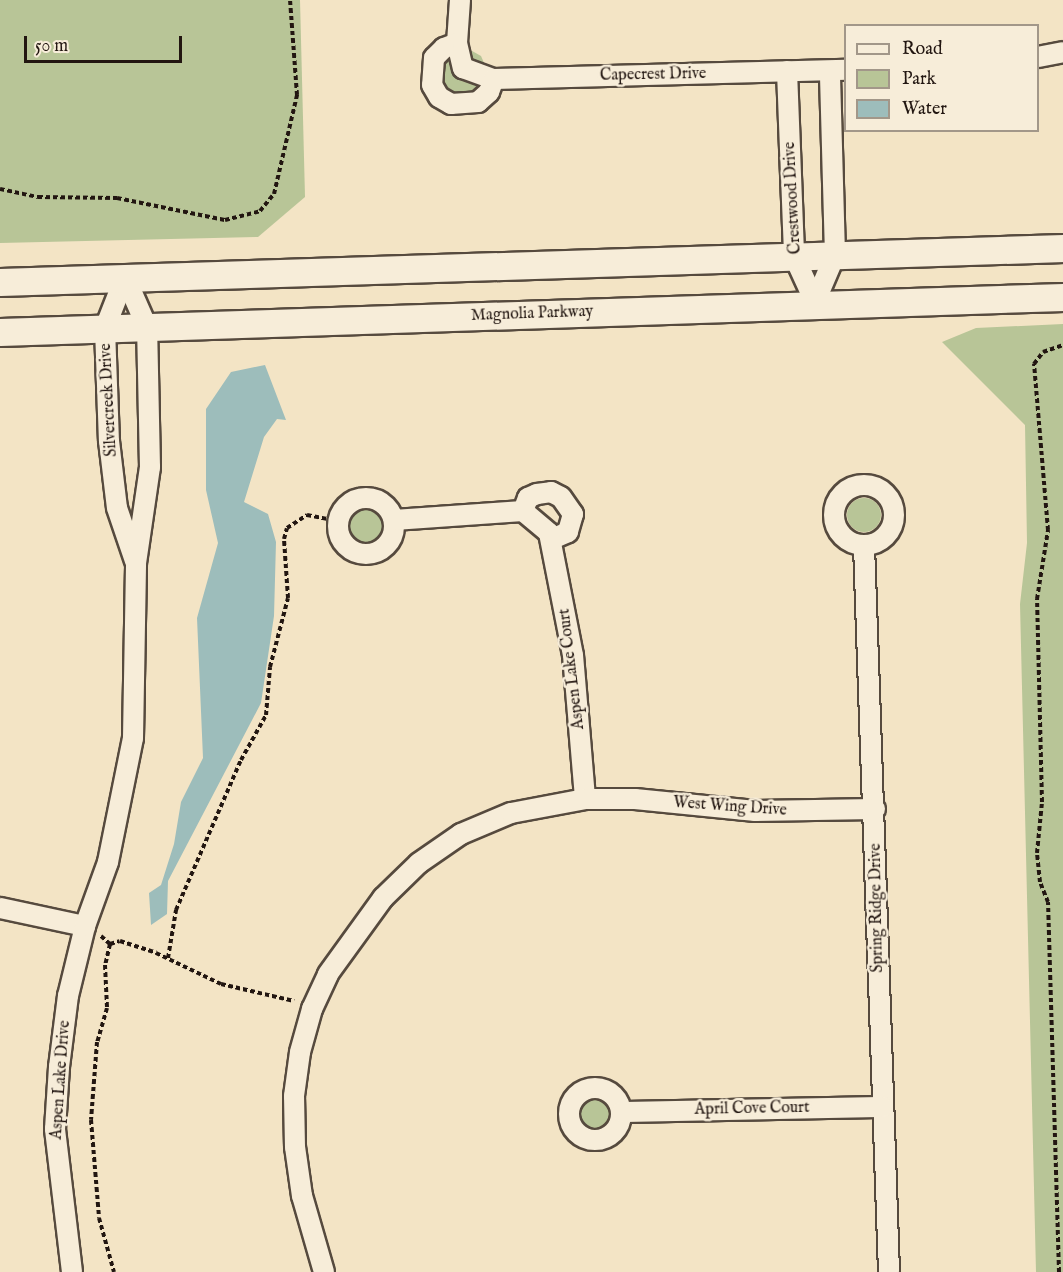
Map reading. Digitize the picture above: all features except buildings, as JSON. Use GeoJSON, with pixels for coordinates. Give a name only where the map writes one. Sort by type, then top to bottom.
{"type":"FeatureCollection","features":[{"type":"Feature","properties":{"kind":"main road"},"geometry":{"type":"LineString","coordinates":[[0,282],[1063,248]]}},
{"type":"Feature","properties":{"kind":"main road","name":"Magnolia Parkway"},"geometry":{"type":"LineString","coordinates":[[0,332],[815,302],[1063,297]]}},
{"type":"Feature","properties":{"kind":"street"},"geometry":{"type":"LineString","coordinates":[[460,0],[457,43],[444,48],[434,58],[432,85],[439,97],[451,104],[478,102],[489,92],[494,79]]}},
{"type":"Feature","properties":{"kind":"street","name":"Capecrest Drive"},"geometry":{"type":"LineString","coordinates":[[457,43],[463,68],[494,79],[838,71]]}},
{"type":"Feature","properties":{"kind":"street"},"geometry":{"type":"LineString","coordinates":[[1039,57],[1063,51]]}},
{"type":"Feature","properties":{"kind":"street","name":"Crestwood Drive"},"geometry":{"type":"LineString","coordinates":[[788,71],[794,256],[815,302]]}},
{"type":"Feature","properties":{"kind":"street"},"geometry":{"type":"LineString","coordinates":[[815,302],[835,255],[838,71]]}},
{"type":"Feature","properties":{"kind":"street","name":"Silvercreek Drive"},"geometry":{"type":"LineString","coordinates":[[85,926],[108,862],[133,738],[136,563],[150,467],[147,327],[125,278]]}},
{"type":"Feature","properties":{"kind":"street","name":"Silvercreek Drive"},"geometry":{"type":"LineString","coordinates":[[125,278],[105,328],[109,441],[117,508],[136,563]]}},
{"type":"Feature","properties":{"kind":"street"},"geometry":{"type":"LineString","coordinates":[[394,520],[523,511],[537,520],[552,539],[568,532],[573,514],[561,497],[551,492],[528,498],[523,511]]}},
{"type":"Feature","properties":{"kind":"street"},"geometry":{"type":"LineString","coordinates":[[361,498],[378,501],[394,520],[392,538],[371,554],[346,546],[338,521],[346,506],[361,498]]}},
{"type":"Feature","properties":{"kind":"street","name":"Aspen Lake Court"},"geometry":{"type":"LineString","coordinates":[[552,539],[573,655],[585,799]]}},
{"type":"Feature","properties":{"kind":"street","name":"Spring Ridge Drive"},"geometry":{"type":"LineString","coordinates":[[864,545],[875,809],[882,1107],[889,1272]]}},
{"type":"Feature","properties":{"kind":"street"},"geometry":{"type":"LineString","coordinates":[[324,1272],[302,1196],[295,1147],[295,1085],[312,1010],[355,932],[419,863],[461,834],[511,813],[585,799]]}},
{"type":"Feature","properties":{"kind":"street","name":"West Wing Drive"},"geometry":{"type":"LineString","coordinates":[[585,799],[635,799],[755,812],[875,809]]}},
{"type":"Feature","properties":{"kind":"street"},"geometry":{"type":"LineString","coordinates":[[0,908],[85,926]]}},
{"type":"Feature","properties":{"kind":"street","name":"Aspen Lake Drive"},"geometry":{"type":"LineString","coordinates":[[72,1272],[55,1129],[68,996],[85,926]]}},
{"type":"Feature","properties":{"kind":"street","name":"April Cove Court"},"geometry":{"type":"LineString","coordinates":[[622,1112],[882,1107]]}},
{"type":"Feature","properties":{"kind":"path"},"geometry":{"type":"LineString","coordinates":[[0,189],[39,196],[117,198],[225,220],[260,210],[273,194],[297,95],[290,0]]}},
{"type":"Feature","properties":{"kind":"path"},"geometry":{"type":"LineString","coordinates":[[1059,1272],[1048,902],[1040,882],[1037,853],[1042,802],[1037,599],[1048,530],[1034,364],[1043,352],[1063,345]]}},
{"type":"Feature","properties":{"kind":"path"},"geometry":{"type":"LineString","coordinates":[[168,958],[176,910],[241,760],[266,715],[270,667],[288,598],[284,539],[287,528],[307,515],[338,521]]}},
{"type":"Feature","properties":{"kind":"path"},"geometry":{"type":"LineString","coordinates":[[85,926],[110,944],[130,943],[168,958],[221,984],[289,998],[312,1010]]}},
{"type":"Feature","properties":{"kind":"path"},"geometry":{"type":"LineString","coordinates":[[110,944],[105,965],[107,1008],[93,1073],[91,1120],[99,1218],[114,1272]]}},
{"type":"Feature","properties":{"kind":"green space"},"geometry":{"type":"Polygon","coordinates":[[[0,0],[300,0],[305,197],[258,237],[0,243],[0,0]]]}},
{"type":"Feature","properties":{"kind":"green space"},"geometry":{"type":"Polygon","coordinates":[[[465,47],[481,56],[488,72],[487,81],[468,99],[443,93],[437,62],[465,47]]]}},
{"type":"Feature","properties":{"kind":"green space"},"geometry":{"type":"Polygon","coordinates":[[[1063,324],[1063,1272],[1036,1272],[1020,604],[1027,543],[1025,425],[942,342],[976,328],[1063,324]]]}},
{"type":"Feature","properties":{"kind":"green space"},"geometry":{"type":"Polygon","coordinates":[[[864,498],[876,503],[881,515],[876,527],[864,532],[852,527],[847,515],[852,503],[864,498]]]}},
{"type":"Feature","properties":{"kind":"green space"},"geometry":{"type":"Polygon","coordinates":[[[366,509],[378,514],[383,526],[378,538],[366,543],[354,538],[349,526],[354,514],[366,509]]]}},
{"type":"Feature","properties":{"kind":"green space"},"geometry":{"type":"Polygon","coordinates":[[[595,1097],[607,1102],[612,1114],[607,1126],[595,1131],[583,1126],[578,1114],[583,1102],[595,1097]]]}},
{"type":"Feature","properties":{"kind":"water"},"geometry":{"type":"Polygon","coordinates":[[[265,365],[286,420],[277,419],[264,437],[244,502],[268,514],[276,542],[274,616],[261,703],[168,881],[167,914],[151,925],[149,893],[161,885],[174,844],[181,802],[203,758],[197,618],[218,543],[206,490],[206,409],[231,372],[265,365]]]}}]}
